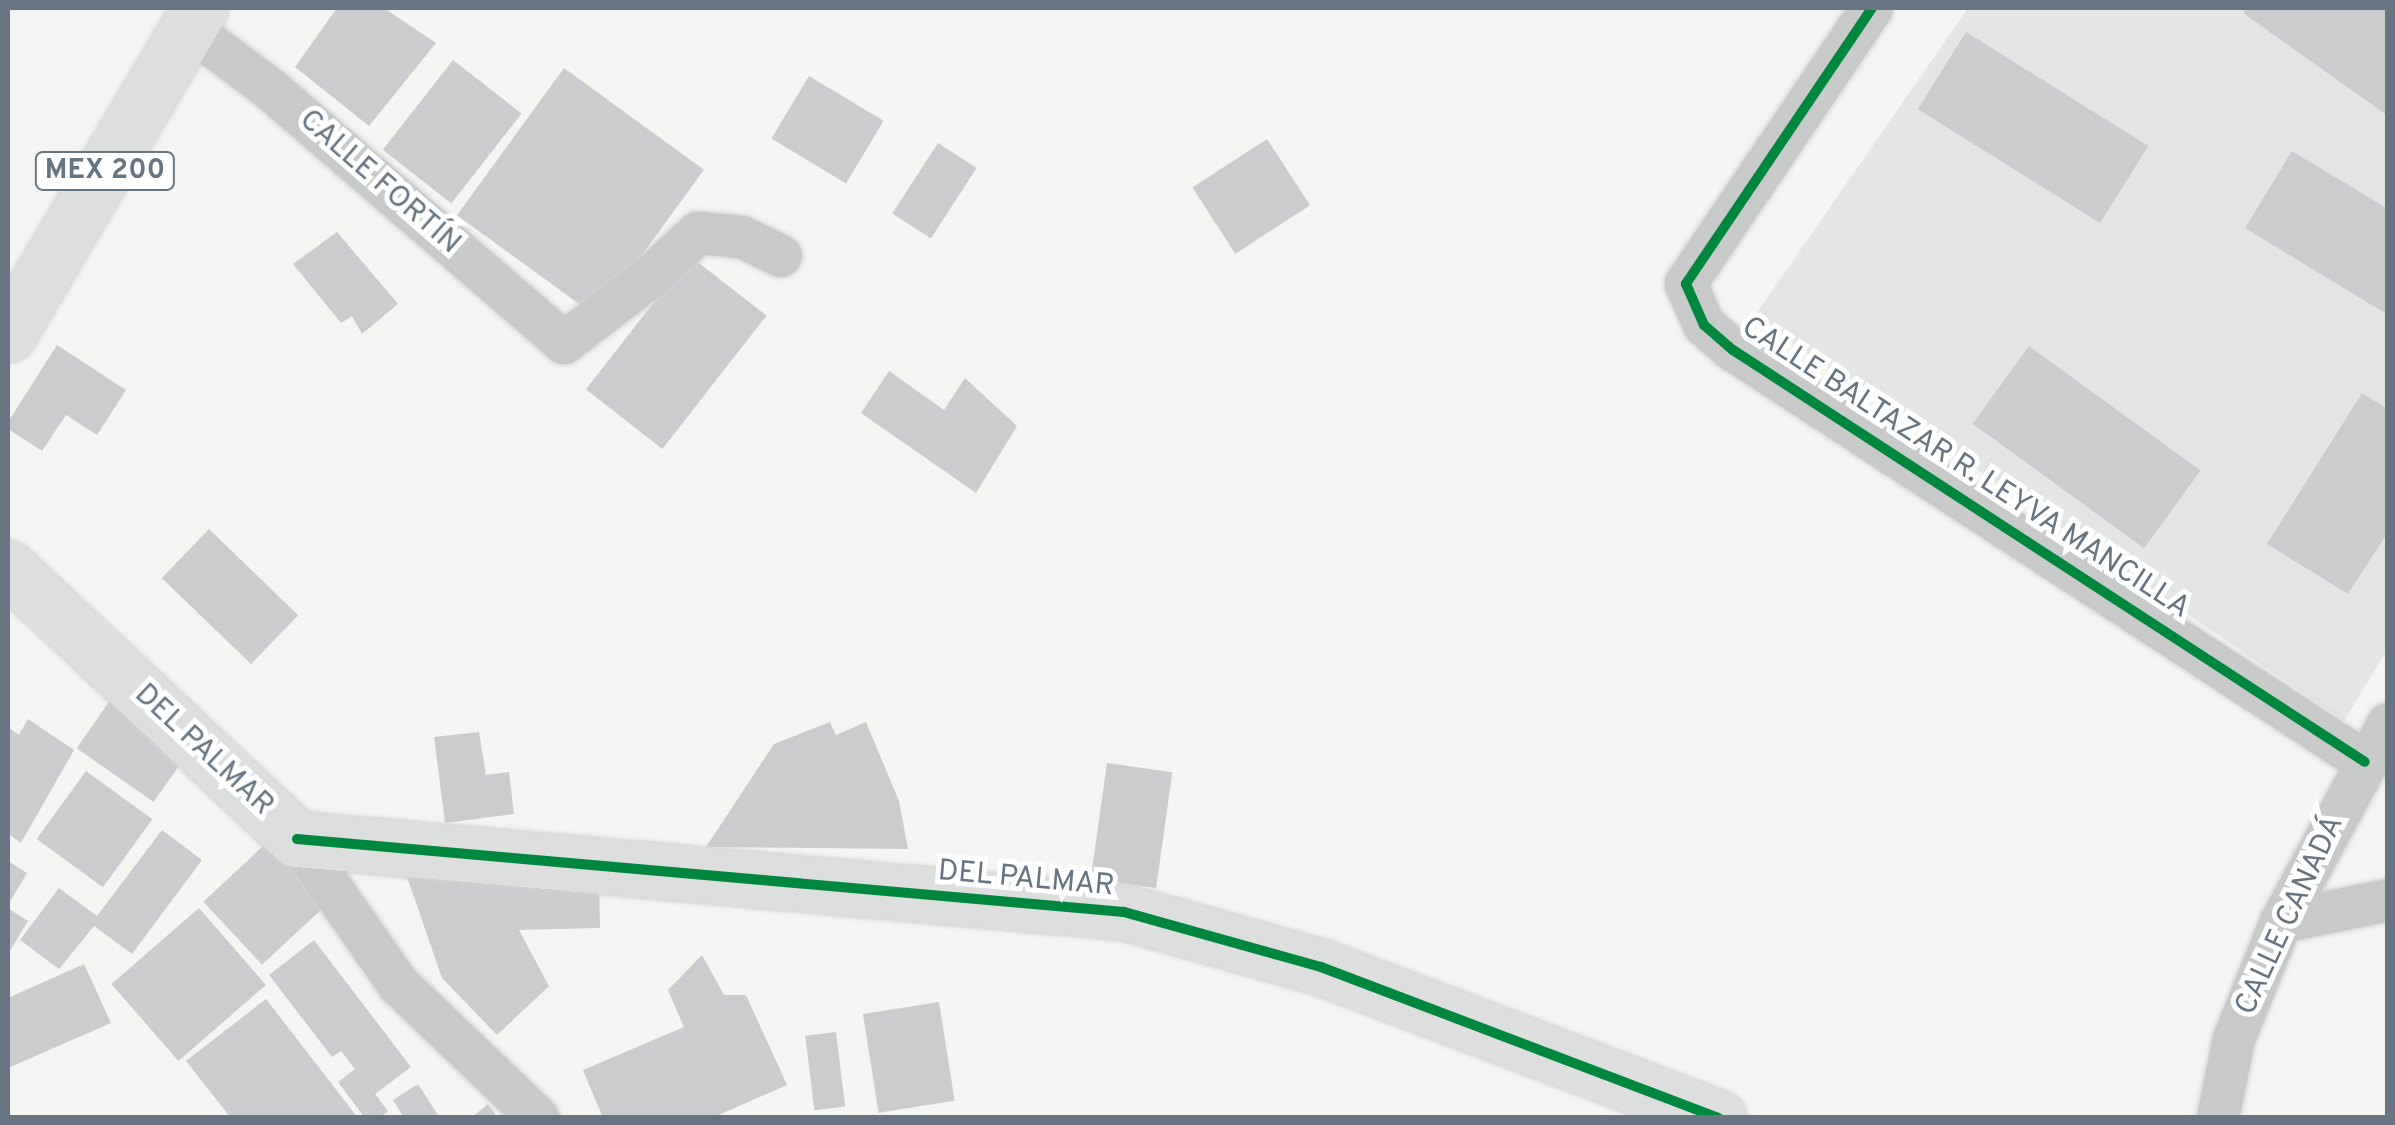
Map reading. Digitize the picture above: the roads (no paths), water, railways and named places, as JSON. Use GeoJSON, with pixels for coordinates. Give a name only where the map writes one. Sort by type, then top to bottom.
{"type":"FeatureCollection","features":[{"type":"Feature","properties":{"kind":"street","name":"CALLE BALTAZAR R. LEYVA MANCILLA"},"geometry":{"type":"LineString","coordinates":[[1872,8],[1686,284],[1704,325],[1733,350],[2365,762]]}},
{"type":"Feature","properties":{"kind":"street","name":"MEX 200"},"geometry":{"type":"LineString","coordinates":[[8,334],[195,18]]}},
{"type":"Feature","properties":{"kind":"street","name":"CALLE FORTÍN"},"geometry":{"type":"LineString","coordinates":[[195,18],[269,88],[564,343],[649,278],[698,232],[742,237],[781,256]]}},
{"type":"Feature","properties":{"kind":"street","name":"DEL PALMAR"},"geometry":{"type":"LineString","coordinates":[[8,568],[297,839],[1124,912],[1322,967],[1718,1118]]}},
{"type":"Feature","properties":{"kind":"street","name":"CALLE CANADÁ"},"geometry":{"type":"LineString","coordinates":[[2218,1118],[2234,1038],[2281,922],[2388,724]]}},
{"type":"Feature","properties":{"kind":"street"},"geometry":{"type":"LineString","coordinates":[[297,839],[399,985],[538,1118]]}},
{"type":"Feature","properties":{"kind":"street"},"geometry":{"type":"LineString","coordinates":[[2281,922],[2388,900]]}}]}
